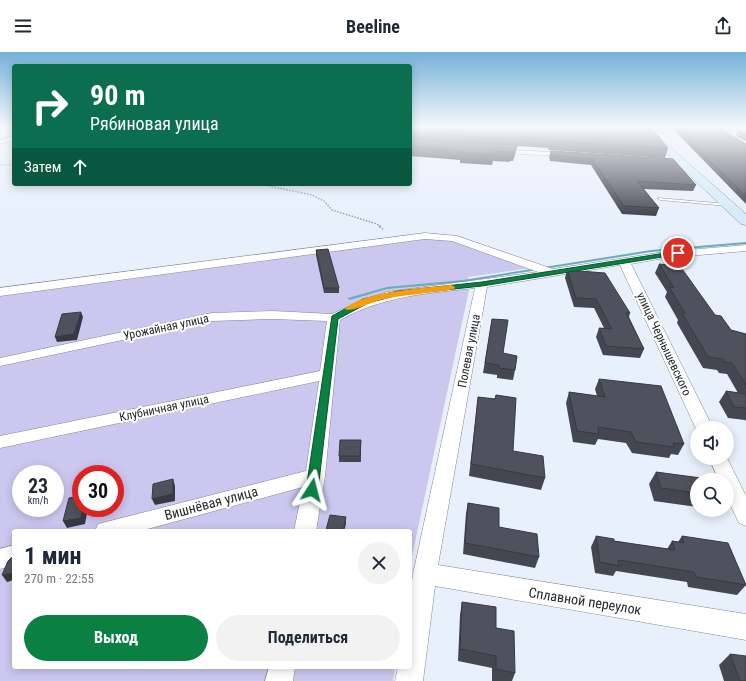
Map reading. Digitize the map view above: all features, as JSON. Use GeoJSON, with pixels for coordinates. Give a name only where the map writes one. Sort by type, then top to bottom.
{"type":"FeatureCollection","features":[{"type":"Feature","properties":{"kind":"street"},"geometry":{"type":"LineString","coordinates":[[674,156],[746,221]]}},
{"type":"Feature","properties":{"kind":"street"},"geometry":{"type":"LineString","coordinates":[[667,161],[681,162]]}},
{"type":"Feature","properties":{"kind":"street"},"geometry":{"type":"LineString","coordinates":[[0,292],[426,236],[453,238],[553,273]]}},
{"type":"Feature","properties":{"kind":"street"},"geometry":{"type":"LineString","coordinates":[[305,529],[315,476],[334,318],[366,301],[398,293],[482,284],[664,255],[746,248]]}},
{"type":"Feature","properties":{"kind":"street","name":"улица Чернышевского"},"geometry":{"type":"LineString","coordinates":[[624,261],[701,421]]}},
{"type":"Feature","properties":{"kind":"street","name":"Полевая улица"},"geometry":{"type":"LineString","coordinates":[[412,661],[425,574],[482,284]]}},
{"type":"Feature","properties":{"kind":"street","name":"Урожайная улица"},"geometry":{"type":"LineString","coordinates":[[0,362],[212,317],[272,315],[334,318]]}},
{"type":"Feature","properties":{"kind":"street","name":"Клубничная улица"},"geometry":{"type":"LineString","coordinates":[[0,442],[328,374]]}},
{"type":"Feature","properties":{"kind":"street"},"geometry":{"type":"LineString","coordinates":[[721,465],[746,517]]}},
{"type":"Feature","properties":{"kind":"street","name":"Вишнёвая улица"},"geometry":{"type":"LineString","coordinates":[[114,529],[315,476]]}},
{"type":"Feature","properties":{"kind":"street"},"geometry":{"type":"LineString","coordinates":[[0,559],[12,556]]}},
{"type":"Feature","properties":{"kind":"street","name":"Сплавной переулок"},"geometry":{"type":"LineString","coordinates":[[425,574],[746,627]]}},
{"type":"Feature","properties":{"kind":"street"},"geometry":{"type":"LineString","coordinates":[[279,681],[282,669]]}},
{"type":"Feature","properties":{"kind":"street","name":"Полевая улица"},"geometry":{"type":"LineString","coordinates":[[409,681],[411,669]]}},
{"type":"Feature","properties":{"kind":"lane"},"geometry":{"type":"LineString","coordinates":[[660,199],[728,205]]}},
{"type":"Feature","properties":{"kind":"path"},"geometry":{"type":"LineString","coordinates":[[0,165],[12,165]]}},
{"type":"Feature","properties":{"kind":"path"},"geometry":{"type":"LineString","coordinates":[[269,186],[312,195],[324,201],[332,210],[377,224],[396,240]]}},
{"type":"Feature","properties":{"kind":"shaded area"},"geometry":{"type":"Polygon","coordinates":[[[427,233],[459,236],[544,266],[468,277],[469,290],[412,556],[412,529],[12,529],[12,669],[395,669],[393,681],[0,681],[0,289],[427,233]]]}},
{"type":"Feature","properties":{"kind":"building"},"geometry":{"type":"Polygon","coordinates":[[[565,156],[633,156],[673,159],[696,185],[637,181],[659,208],[624,206],[592,159],[565,156]]]}},
{"type":"Feature","properties":{"kind":"building"},"geometry":{"type":"Polygon","coordinates":[[[706,156],[746,156],[746,196],[706,156]]]}},
{"type":"Feature","properties":{"kind":"building"},"geometry":{"type":"Polygon","coordinates":[[[328,249],[339,288],[324,288],[316,250],[328,249]]]}},
{"type":"Feature","properties":{"kind":"building"},"geometry":{"type":"Polygon","coordinates":[[[659,264],[680,266],[715,315],[721,316],[731,330],[746,334],[746,385],[732,363],[724,362],[723,359],[708,357],[682,313],[685,313],[669,287],[674,288],[659,264]]]}},
{"type":"Feature","properties":{"kind":"building"},"geometry":{"type":"Polygon","coordinates":[[[567,270],[605,273],[630,313],[626,313],[644,349],[606,346],[599,328],[612,329],[596,299],[576,298],[567,270]]]}},
{"type":"Feature","properties":{"kind":"building"},"geometry":{"type":"Polygon","coordinates":[[[81,312],[74,334],[55,337],[62,314],[81,312]]]}},
{"type":"Feature","properties":{"kind":"building"},"geometry":{"type":"Polygon","coordinates":[[[492,319],[508,320],[503,353],[517,356],[515,370],[499,368],[499,365],[485,363],[492,319]]]}},
{"type":"Feature","properties":{"kind":"building"},"geometry":{"type":"Polygon","coordinates":[[[599,379],[661,386],[684,444],[673,443],[674,447],[636,442],[631,432],[598,427],[599,434],[577,431],[569,392],[605,397],[599,379]]]}},
{"type":"Feature","properties":{"kind":"building"},"geometry":{"type":"Polygon","coordinates":[[[726,391],[746,394],[746,408],[734,407],[726,391]]]}},
{"type":"Feature","properties":{"kind":"building"},"geometry":{"type":"Polygon","coordinates":[[[496,395],[516,398],[513,451],[543,456],[545,478],[471,464],[478,397],[495,399],[496,395]]]}},
{"type":"Feature","properties":{"kind":"building"},"geometry":{"type":"Polygon","coordinates":[[[340,440],[361,440],[360,456],[339,456],[340,440]]]}},
{"type":"Feature","properties":{"kind":"building"},"geometry":{"type":"Polygon","coordinates":[[[656,472],[690,477],[690,492],[661,488],[656,472]]]}},
{"type":"Feature","properties":{"kind":"building"},"geometry":{"type":"Polygon","coordinates":[[[173,479],[173,494],[152,499],[153,484],[173,479]]]}},
{"type":"Feature","properties":{"kind":"building"},"geometry":{"type":"Polygon","coordinates":[[[69,498],[72,498],[72,517],[81,518],[63,521],[69,498]]]}},
{"type":"Feature","properties":{"kind":"building"},"geometry":{"type":"Polygon","coordinates":[[[468,503],[499,508],[499,527],[537,534],[539,557],[465,543],[468,503]]]}},
{"type":"Feature","properties":{"kind":"building"},"geometry":{"type":"Polygon","coordinates":[[[330,515],[346,517],[343,529],[326,529],[330,515]]]}},
{"type":"Feature","properties":{"kind":"building"},"geometry":{"type":"Polygon","coordinates":[[[596,536],[614,539],[614,541],[675,550],[672,541],[684,543],[682,536],[728,543],[746,585],[696,577],[694,572],[618,560],[619,566],[600,562],[596,536]]]}},
{"type":"Feature","properties":{"kind":"building"},"geometry":{"type":"Polygon","coordinates":[[[11,558],[12,573],[2,575],[8,561],[11,558]]]}},
{"type":"Feature","properties":{"kind":"building"},"geometry":{"type":"Polygon","coordinates":[[[462,602],[496,607],[496,628],[514,631],[515,673],[496,669],[496,656],[460,649],[462,602]]]}},
{"type":"Feature","properties":{"kind":"building"},"geometry":{"type":"Polygon","coordinates":[[[730,654],[746,656],[746,681],[740,681],[730,654]]]}},
{"type":"Feature","properties":{"kind":"waterway"},"geometry":{"type":"LineString","coordinates":[[350,299],[387,288],[463,281],[651,251],[746,243]]}},
{"type":"Feature","properties":{"kind":"slow traffic"},"geometry":{"type":"LineString","coordinates":[[349,309],[366,301],[398,293],[451,287]]}},
{"type":"Feature","properties":{"kind":"route"},"geometry":{"type":"LineString","coordinates":[[312,490],[334,318],[350,308],[366,301],[398,293],[482,284],[678,253]]}}]}
